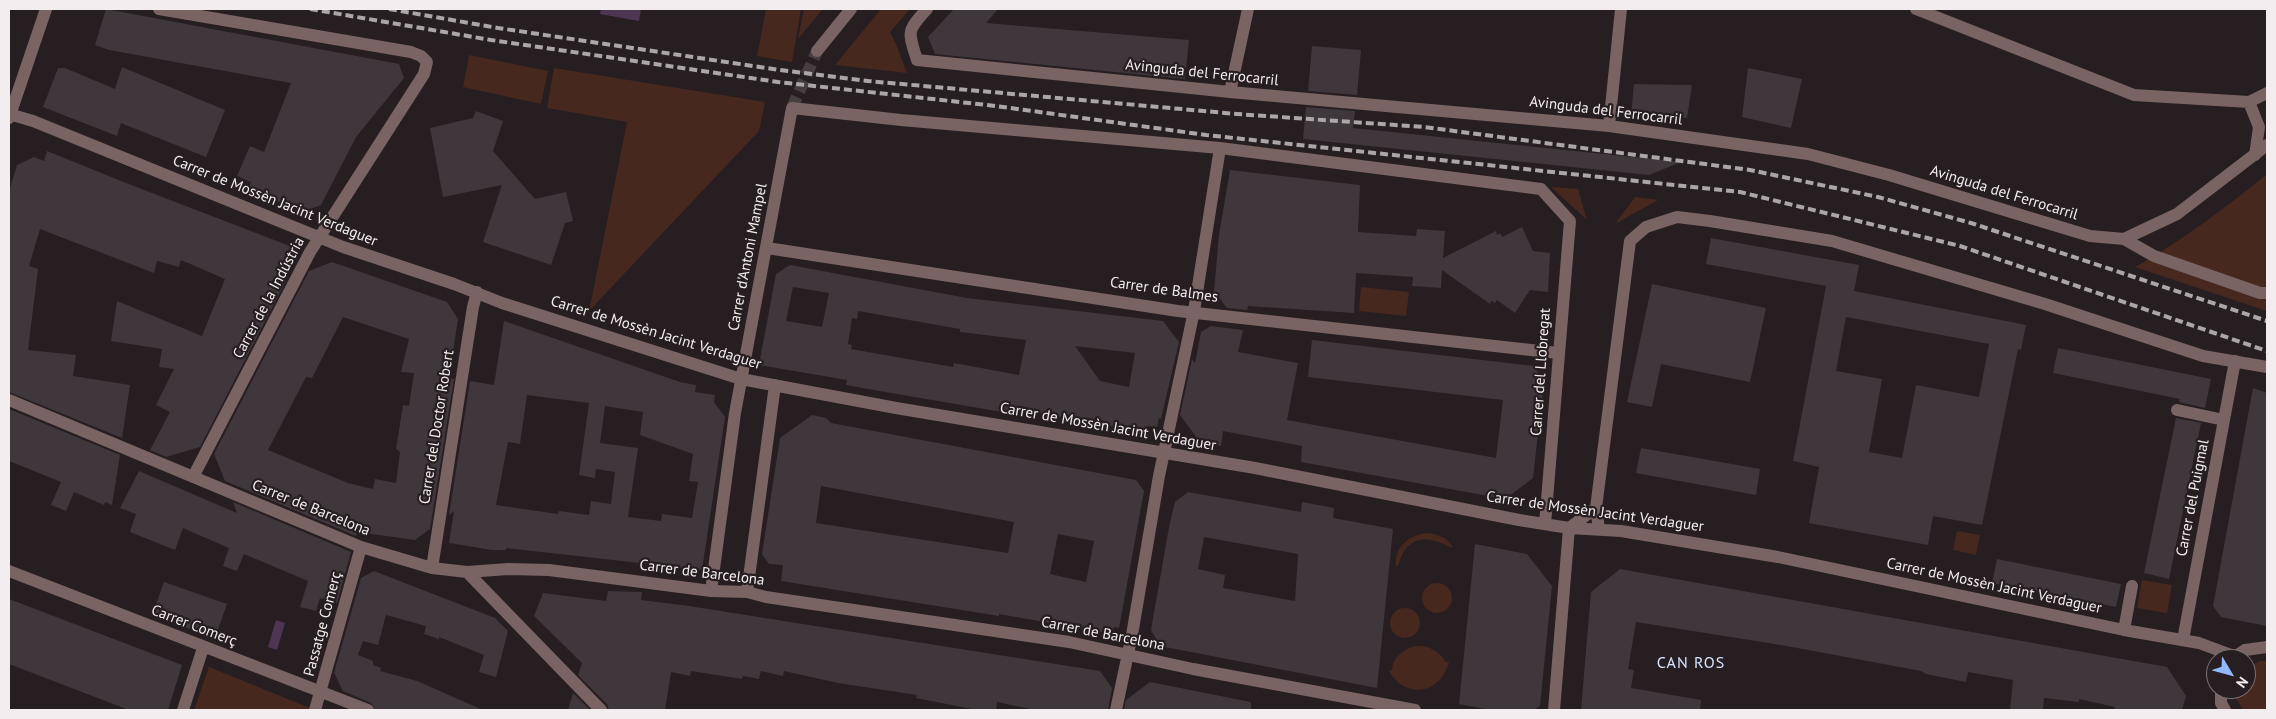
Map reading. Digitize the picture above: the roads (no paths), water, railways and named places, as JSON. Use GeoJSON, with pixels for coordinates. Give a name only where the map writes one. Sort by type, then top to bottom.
{"type":"FeatureCollection","features":[{"type":"Feature","properties":{"kind":"street"},"geometry":{"type":"LineString","coordinates":[[9,115],[46,9]]}},
{"type":"Feature","properties":{"kind":"street","name":"Carrer de la Indústria"},"geometry":{"type":"LineString","coordinates":[[159,9],[411,52],[421,56],[427,62],[424,74],[310,252],[193,477]]}},
{"type":"Feature","properties":{"kind":"street"},"geometry":{"type":"LineString","coordinates":[[817,51],[851,9]]}},
{"type":"Feature","properties":{"kind":"street","name":"Avinguda del Ferrocarril"},"geometry":{"type":"LineString","coordinates":[[927,9],[912,26],[909,36],[918,60],[1230,92],[1609,126],[1808,154],[1889,175],[2090,236],[2124,239]]}},
{"type":"Feature","properties":{"kind":"street"},"geometry":{"type":"LineString","coordinates":[[1230,92],[1248,9]]}},
{"type":"Feature","properties":{"kind":"street"},"geometry":{"type":"LineString","coordinates":[[1609,126],[1621,9]]}},
{"type":"Feature","properties":{"kind":"street"},"geometry":{"type":"LineString","coordinates":[[1916,9],[2134,95],[2249,102],[2267,93]]}},
{"type":"Feature","properties":{"kind":"street"},"geometry":{"type":"LineString","coordinates":[[2249,102],[2259,126],[2255,155]]}},
{"type":"Feature","properties":{"kind":"street","name":"Carrer d'Antoni Mampel"},"geometry":{"type":"LineString","coordinates":[[711,591],[741,379],[792,108],[901,120],[1220,148]]}},
{"type":"Feature","properties":{"kind":"street","name":"Carrer de Mossèn Jacint Verdaguer"},"geometry":{"type":"LineString","coordinates":[[9,115],[41,124],[320,238],[477,292],[502,303],[741,379],[1165,453],[1544,524],[1569,528],[1621,531],[1778,557],[2124,630],[2199,643],[2213,649]]}},
{"type":"Feature","properties":{"kind":"street"},"geometry":{"type":"LineString","coordinates":[[2124,239],[2177,214],[2267,145]]}},
{"type":"Feature","properties":{"kind":"street"},"geometry":{"type":"LineString","coordinates":[[1116,710],[1194,311],[1220,148]]}},
{"type":"Feature","properties":{"kind":"street","name":"Carrer del Llobregat"},"geometry":{"type":"LineString","coordinates":[[1220,148],[1541,190],[1570,221],[1544,524]]}},
{"type":"Feature","properties":{"kind":"street"},"geometry":{"type":"LineString","coordinates":[[1599,529],[1596,508],[1630,241],[1646,227],[1676,217],[1832,242],[2045,304],[2203,356],[2267,368]]}},
{"type":"Feature","properties":{"kind":"street"},"geometry":{"type":"LineString","coordinates":[[2124,239],[2154,256],[2260,293],[2267,293]]}},
{"type":"Feature","properties":{"kind":"street","name":"Carrer de Balmes"},"geometry":{"type":"LineString","coordinates":[[767,248],[1178,311],[1194,311],[1558,353]]}},
{"type":"Feature","properties":{"kind":"street","name":"Carrer del Doctor Robert"},"geometry":{"type":"LineString","coordinates":[[432,568],[473,307],[477,292]]}},
{"type":"Feature","properties":{"kind":"street","name":"Carrer del Puigmal"},"geometry":{"type":"LineString","coordinates":[[2183,640],[2235,361]]}},
{"type":"Feature","properties":{"kind":"street"},"geometry":{"type":"LineString","coordinates":[[747,592],[776,385]]}},
{"type":"Feature","properties":{"kind":"street","name":"Carrer de Barcelona"},"geometry":{"type":"LineString","coordinates":[[9,400],[361,547],[432,568],[467,572],[508,569],[549,570],[711,591],[747,592],[766,597],[1069,642],[1415,710]]}},
{"type":"Feature","properties":{"kind":"street"},"geometry":{"type":"LineString","coordinates":[[2177,410],[2224,420]]}},
{"type":"Feature","properties":{"kind":"street"},"geometry":{"type":"LineString","coordinates":[[1554,710],[1569,528],[1596,508]]}},
{"type":"Feature","properties":{"kind":"street","name":"Passatge Comerç"},"geometry":{"type":"LineString","coordinates":[[315,710],[361,547]]}},
{"type":"Feature","properties":{"kind":"street","name":"Carrer Comerç"},"geometry":{"type":"LineString","coordinates":[[9,571],[368,710]]}},
{"type":"Feature","properties":{"kind":"street"},"geometry":{"type":"LineString","coordinates":[[467,572],[602,710]]}},
{"type":"Feature","properties":{"kind":"street"},"geometry":{"type":"LineString","coordinates":[[2124,630],[2132,586]]}},
{"type":"Feature","properties":{"kind":"street"},"geometry":{"type":"LineString","coordinates":[[183,710],[197,645]]}},
{"type":"Feature","properties":{"kind":"street","name":"Carrer de Mossèn Jacint Verdaguer"},"geometry":{"type":"LineString","coordinates":[[2252,649],[2267,647]]}},
{"type":"Feature","properties":{"kind":"tunnel"},"geometry":{"type":"LineString","coordinates":[[792,108],[817,51]]}},
{"type":"Feature","properties":{"kind":"railway"},"geometry":{"type":"LineString","coordinates":[[310,9],[491,40],[778,82],[996,106],[1206,135],[1740,192],[1960,246],[2267,351]]}},
{"type":"Feature","properties":{"kind":"railway"},"geometry":{"type":"LineString","coordinates":[[389,9],[498,28],[780,70],[868,81],[1237,114],[1424,127],[1750,170],[1878,197],[1971,223],[2267,321]]}},
{"type":"Feature","properties":{"kind":"district","name":"CAN ROS"},"geometry":{"type":"Point","coordinates":[1691,663]}}]}
